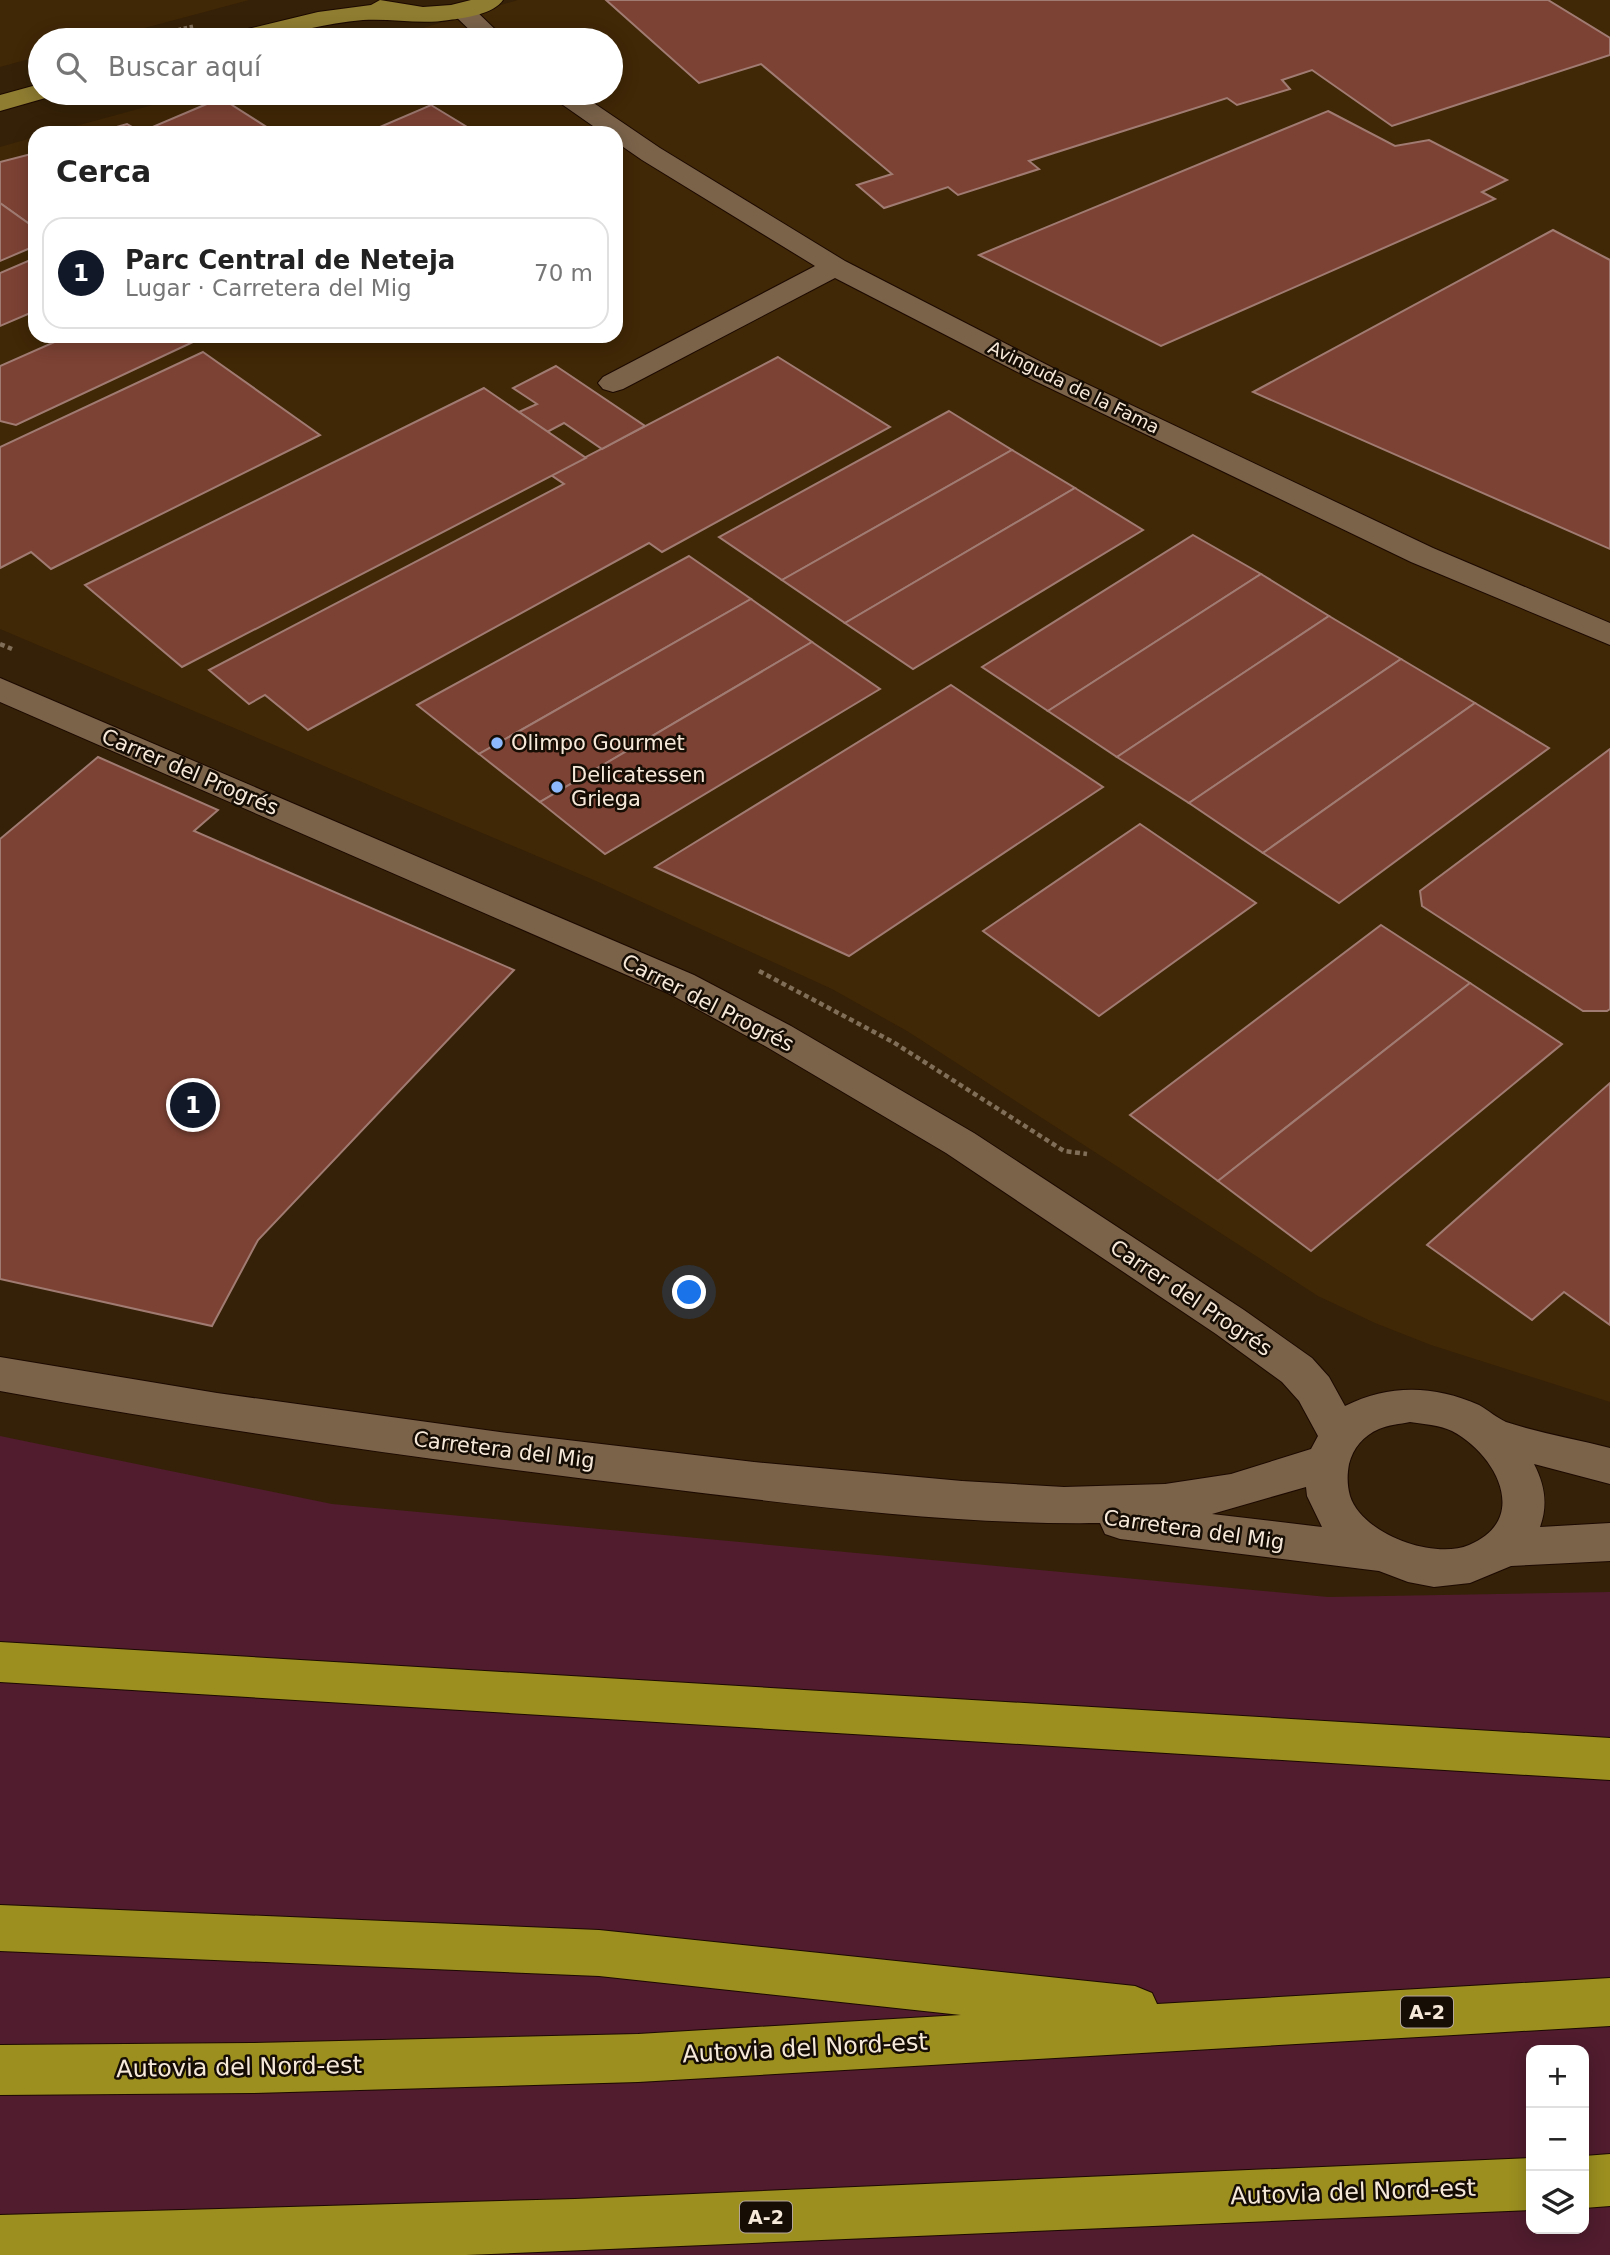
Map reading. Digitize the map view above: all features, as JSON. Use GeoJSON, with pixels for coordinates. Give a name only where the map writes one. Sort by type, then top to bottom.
{"type":"FeatureCollection","features":[{"type":"Feature","properties":{"kind":"highway"},"geometry":{"type":"LineString","coordinates":[[0,1662],[1610,1759]]}},
{"type":"Feature","properties":{"kind":"highway"},"geometry":{"type":"LineString","coordinates":[[0,1928],[599,1954],[1245,2022]]}},
{"type":"Feature","properties":{"kind":"highway","name":"Autovia del Nord-est"},"geometry":{"type":"LineString","coordinates":[[0,2070],[252,2068],[638,2058],[1610,2002]]}},
{"type":"Feature","properties":{"kind":"highway"},"geometry":{"type":"LineString","coordinates":[[1589,2182],[1610,2180]]}},
{"type":"Feature","properties":{"kind":"highway","name":"Autovia del Nord-est"},"geometry":{"type":"LineString","coordinates":[[0,2241],[163,2239],[646,2222],[1526,2184]]}},
{"type":"Feature","properties":{"kind":"main road"},"geometry":{"type":"LineString","coordinates":[[288,25],[327,0]]}},
{"type":"Feature","properties":{"kind":"main road"},"geometry":{"type":"LineString","coordinates":[[367,0],[384,9],[405,13]]}},
{"type":"Feature","properties":{"kind":"main road"},"geometry":{"type":"LineString","coordinates":[[277,28],[387,11],[428,15],[463,10],[491,0]]}},
{"type":"Feature","properties":{"kind":"main road"},"geometry":{"type":"LineString","coordinates":[[0,103],[28,95]]}},
{"type":"Feature","properties":{"kind":"street"},"geometry":{"type":"LineString","coordinates":[[463,10],[482,28]]}},
{"type":"Feature","properties":{"kind":"street","name":"Avinguda de la Fama"},"geometry":{"type":"LineString","coordinates":[[580,105],[610,126]]}},
{"type":"Feature","properties":{"kind":"street","name":"Avinguda de la Fama"},"geometry":{"type":"LineString","coordinates":[[623,135],[835,267],[1043,374],[1422,555],[1610,635]]}},
{"type":"Feature","properties":{"kind":"street"},"geometry":{"type":"LineString","coordinates":[[613,383],[835,267]]}},
{"type":"Feature","properties":{"kind":"street","name":"Carrer del Progrés"},"geometry":{"type":"LineString","coordinates":[[0,690],[681,984],[778,1036],[960,1143],[1297,1370],[1314,1389],[1333,1449]]}},
{"type":"Feature","properties":{"kind":"street","name":"Carretera del Mig"},"geometry":{"type":"LineString","coordinates":[[0,1374],[352,1430],[686,1473],[1011,1504],[1239,1538],[1378,1553]]}},
{"type":"Feature","properties":{"kind":"street"},"geometry":{"type":"LineString","coordinates":[[1410,1405],[1440,1409],[1468,1419],[1493,1436],[1508,1453],[1519,1473],[1524,1493],[1522,1513],[1515,1532],[1502,1548],[1476,1563],[1444,1569],[1410,1566],[1378,1553],[1342,1521],[1331,1501],[1326,1481],[1333,1449],[1358,1419],[1382,1409],[1410,1405]]}},
{"type":"Feature","properties":{"kind":"street"},"geometry":{"type":"LineString","coordinates":[[1493,1436],[1610,1466]]}},
{"type":"Feature","properties":{"kind":"street","name":"Carretera del Mig"},"geometry":{"type":"LineString","coordinates":[[1011,1504],[1140,1505],[1201,1498],[1287,1476],[1333,1449]]}},
{"type":"Feature","properties":{"kind":"street"},"geometry":{"type":"LineString","coordinates":[[1502,1548],[1610,1542]]}},
{"type":"Feature","properties":{"kind":"path"},"geometry":{"type":"LineString","coordinates":[[1064,1151],[1087,1154]]}},
{"type":"Feature","properties":{"kind":"shaded area"},"geometry":{"type":"Polygon","coordinates":[[[0,0],[249,0],[145,28],[28,28],[28,59],[0,67],[0,0]]]}},
{"type":"Feature","properties":{"kind":"shaded area"},"geometry":{"type":"Polygon","coordinates":[[[518,0],[1610,0],[1610,1402],[1431,1345],[1318,1296],[907,1031],[832,989],[596,881],[0,629],[0,147],[28,139],[28,343],[623,343],[623,126],[76,126],[153,105],[623,105],[623,28],[423,28],[518,0]]]}},
{"type":"Feature","properties":{"kind":"shaded area"},"geometry":{"type":"Polygon","coordinates":[[[0,1436],[332,1504],[1328,1597],[1610,1592],[1610,2255],[0,2255],[0,1436]]]}},
{"type":"Feature","properties":{"kind":"building"},"geometry":{"type":"Polygon","coordinates":[[[606,0],[1548,0],[1610,38],[1610,55],[1392,126],[1312,70],[1282,80],[1290,89],[1237,105],[1227,98],[1029,161],[1039,169],[958,195],[948,187],[884,208],[857,185],[892,174],[761,64],[699,83],[606,0]]]}},
{"type":"Feature","properties":{"kind":"building"},"geometry":{"type":"Polygon","coordinates":[[[205,105],[232,105],[265,126],[155,126],[205,105]]]}},
{"type":"Feature","properties":{"kind":"building"},"geometry":{"type":"Polygon","coordinates":[[[431,105],[466,126],[382,126],[431,105]]]}},
{"type":"Feature","properties":{"kind":"building"},"geometry":{"type":"Polygon","coordinates":[[[1328,111],[1395,146],[1429,140],[1507,180],[1482,192],[1495,199],[1161,346],[979,255],[1328,111]]]}},
{"type":"Feature","properties":{"kind":"building"},"geometry":{"type":"Polygon","coordinates":[[[28,155],[28,223],[0,203],[0,162],[28,155]]]}},
{"type":"Feature","properties":{"kind":"building"},"geometry":{"type":"Polygon","coordinates":[[[0,203],[28,223],[28,249],[0,261],[0,203]]]}},
{"type":"Feature","properties":{"kind":"building"},"geometry":{"type":"Polygon","coordinates":[[[1553,230],[1610,260],[1610,549],[1253,392],[1553,230]]]}},
{"type":"Feature","properties":{"kind":"building"},"geometry":{"type":"Polygon","coordinates":[[[28,261],[28,314],[0,326],[0,273],[28,261]]]}},
{"type":"Feature","properties":{"kind":"building"},"geometry":{"type":"Polygon","coordinates":[[[52,343],[191,343],[16,425],[0,421],[0,366],[52,343]]]}},
{"type":"Feature","properties":{"kind":"building"},"geometry":{"type":"Polygon","coordinates":[[[203,352],[320,435],[51,569],[31,552],[0,568],[0,447],[203,352]]]}},
{"type":"Feature","properties":{"kind":"building"},"geometry":{"type":"Polygon","coordinates":[[[778,357],[890,427],[662,552],[649,543],[308,730],[265,695],[249,704],[209,670],[564,484],[551,475],[778,357]]]}},
{"type":"Feature","properties":{"kind":"building"},"geometry":{"type":"Polygon","coordinates":[[[556,366],[645,426],[602,449],[564,423],[547,432],[519,412],[537,404],[513,388],[556,366]]]}},
{"type":"Feature","properties":{"kind":"building"},"geometry":{"type":"Polygon","coordinates":[[[484,388],[586,458],[182,667],[85,585],[484,388]]]}},
{"type":"Feature","properties":{"kind":"building"},"geometry":{"type":"Polygon","coordinates":[[[949,411],[1012,450],[782,580],[719,537],[949,411]]]}},
{"type":"Feature","properties":{"kind":"building"},"geometry":{"type":"Polygon","coordinates":[[[1012,450],[1075,488],[845,623],[782,580],[1012,450]]]}},
{"type":"Feature","properties":{"kind":"building"},"geometry":{"type":"Polygon","coordinates":[[[1075,488],[1143,530],[913,669],[845,623],[1075,488]]]}},
{"type":"Feature","properties":{"kind":"building"},"geometry":{"type":"Polygon","coordinates":[[[1193,535],[1261,574],[1048,711],[982,667],[1193,535]]]}},
{"type":"Feature","properties":{"kind":"building"},"geometry":{"type":"Polygon","coordinates":[[[689,556],[751,599],[479,754],[417,705],[689,556]]]}},
{"type":"Feature","properties":{"kind":"building"},"geometry":{"type":"Polygon","coordinates":[[[1261,574],[1329,616],[1117,757],[1048,711],[1261,574]]]}},
{"type":"Feature","properties":{"kind":"building"},"geometry":{"type":"Polygon","coordinates":[[[751,599],[812,642],[540,802],[479,754],[751,599]]]}},
{"type":"Feature","properties":{"kind":"building"},"geometry":{"type":"Polygon","coordinates":[[[1329,616],[1401,659],[1189,803],[1117,757],[1329,616]]]}},
{"type":"Feature","properties":{"kind":"building"},"geometry":{"type":"Polygon","coordinates":[[[812,642],[880,689],[605,854],[540,802],[812,642]]]}},
{"type":"Feature","properties":{"kind":"building"},"geometry":{"type":"Polygon","coordinates":[[[1401,659],[1475,703],[1263,853],[1189,803],[1401,659]]]}},
{"type":"Feature","properties":{"kind":"building"},"geometry":{"type":"Polygon","coordinates":[[[951,685],[1103,787],[849,956],[655,867],[951,685]]]}},
{"type":"Feature","properties":{"kind":"building"},"geometry":{"type":"Polygon","coordinates":[[[1475,703],[1549,748],[1339,903],[1263,853],[1475,703]]]}},
{"type":"Feature","properties":{"kind":"building"},"geometry":{"type":"Polygon","coordinates":[[[1610,749],[1610,1009],[1583,1011],[1422,906],[1420,891],[1610,749]]]}},
{"type":"Feature","properties":{"kind":"building"},"geometry":{"type":"Polygon","coordinates":[[[98,757],[218,810],[194,831],[514,970],[258,1240],[212,1326],[0,1279],[0,839],[98,757]]]}},
{"type":"Feature","properties":{"kind":"building"},"geometry":{"type":"Polygon","coordinates":[[[1140,824],[1256,903],[1099,1016],[983,931],[1140,824]]]}},
{"type":"Feature","properties":{"kind":"building"},"geometry":{"type":"Polygon","coordinates":[[[1381,925],[1470,983],[1218,1181],[1130,1115],[1381,925]]]}},
{"type":"Feature","properties":{"kind":"building"},"geometry":{"type":"Polygon","coordinates":[[[1470,983],[1562,1044],[1311,1251],[1218,1181],[1470,983]]]}},
{"type":"Feature","properties":{"kind":"building"},"geometry":{"type":"Polygon","coordinates":[[[1610,1083],[1610,1325],[1564,1292],[1532,1320],[1427,1245],[1610,1083]]]}},
{"type":"Feature","properties":{"kind":"place","name":"Olimpo Gourmet"},"geometry":{"type":"Point","coordinates":[497,743]}},
{"type":"Feature","properties":{"kind":"place","name":"Delicatessen Griega"},"geometry":{"type":"Point","coordinates":[557,787]}},
{"type":"Feature","properties":{"kind":"place","name":"Parc Central de Neteja"},"geometry":{"type":"Point","coordinates":[193,1105]}}]}
